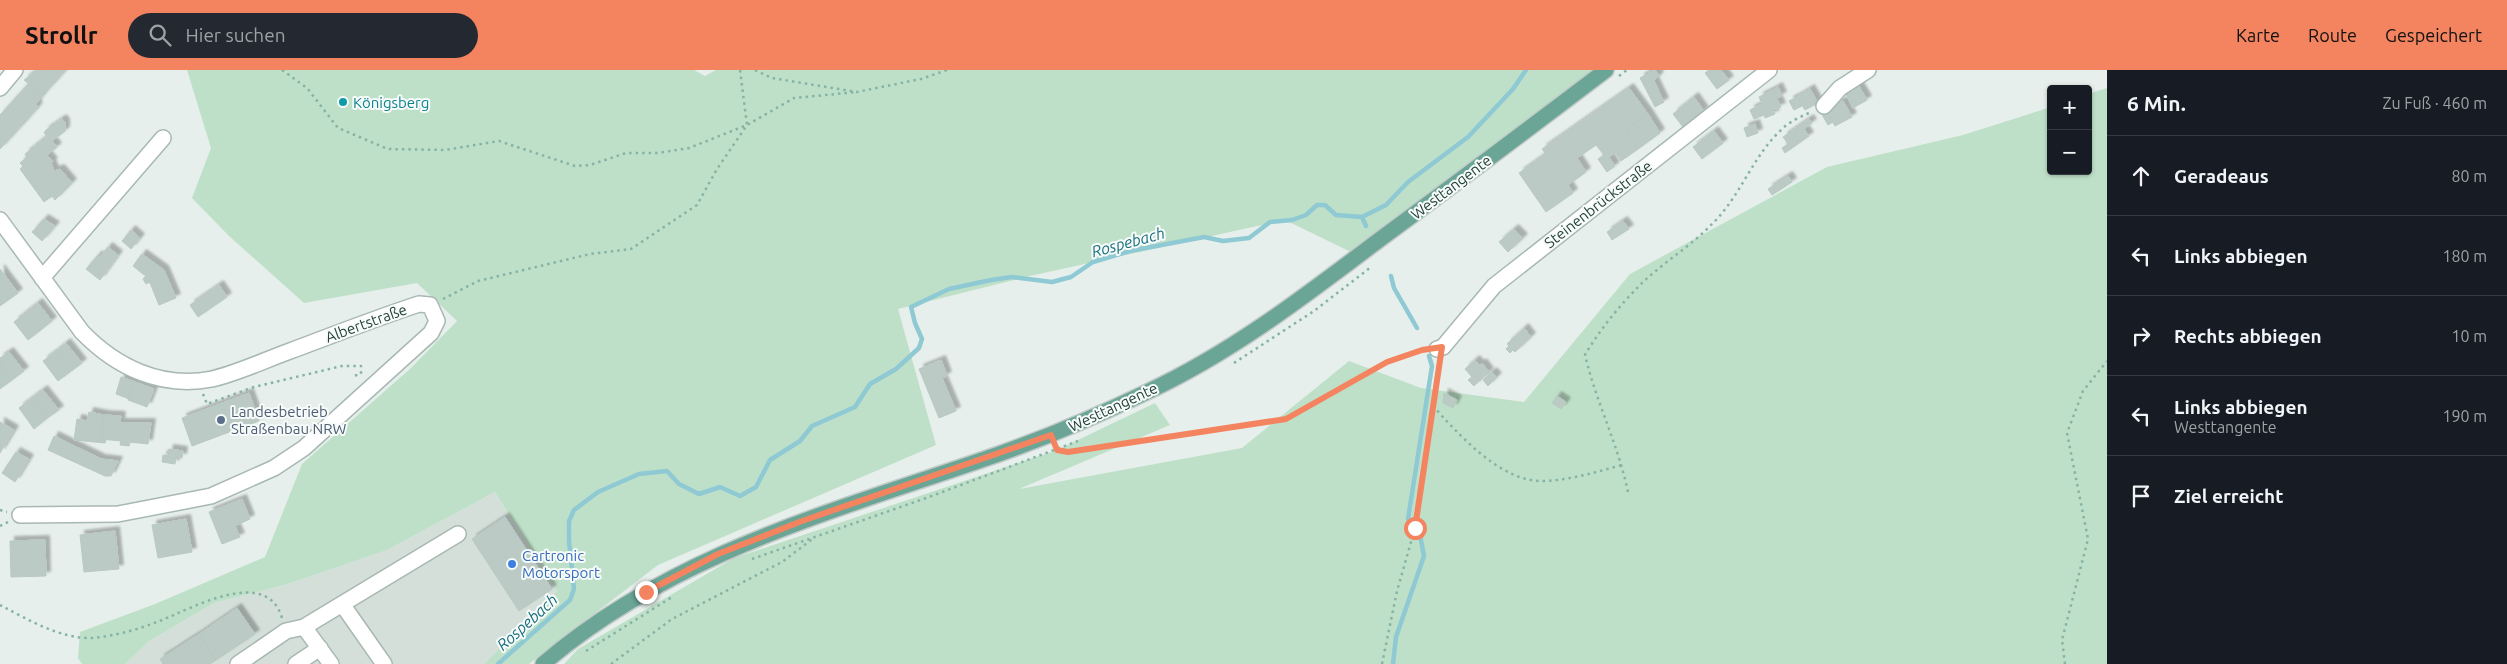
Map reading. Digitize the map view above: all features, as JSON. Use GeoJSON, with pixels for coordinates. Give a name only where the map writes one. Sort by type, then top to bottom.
{"type":"FeatureCollection","features":[{"type":"Feature","properties":{"kind":"main road","name":"Westtangente"},"geometry":{"type":"LineString","coordinates":[[543,664],[586,631],[646,592],[718,554],[832,510],[1051,435],[1151,390],[1239,342],[1354,259],[1606,70]]}},
{"type":"Feature","properties":{"kind":"street"},"geometry":{"type":"LineString","coordinates":[[0,88],[15,70]]}},
{"type":"Feature","properties":{"kind":"street","name":"Steinenbrückstraße"},"geometry":{"type":"LineString","coordinates":[[1440,348],[1494,286],[1769,70]]}},
{"type":"Feature","properties":{"kind":"street"},"geometry":{"type":"LineString","coordinates":[[1824,106],[1840,88],[1868,70]]}},
{"type":"Feature","properties":{"kind":"street"},"geometry":{"type":"LineString","coordinates":[[42,278],[163,138]]}},
{"type":"Feature","properties":{"kind":"street","name":"Albertstraße"},"geometry":{"type":"LineString","coordinates":[[0,220],[82,332],[106,355],[142,374],[176,381],[198,380],[227,374],[419,304],[430,305]]}},
{"type":"Feature","properties":{"kind":"street"},"geometry":{"type":"LineString","coordinates":[[20,515],[118,514],[211,496],[274,468],[304,448],[431,333],[437,320],[430,305]]}},
{"type":"Feature","properties":{"kind":"street"},"geometry":{"type":"LineString","coordinates":[[238,664],[286,631],[304,627],[458,534]]}},
{"type":"Feature","properties":{"kind":"street"},"geometry":{"type":"LineString","coordinates":[[342,604],[384,664]]}},
{"type":"Feature","properties":{"kind":"street"},"geometry":{"type":"LineString","coordinates":[[304,627],[331,664]]}},
{"type":"Feature","properties":{"kind":"street"},"geometry":{"type":"LineString","coordinates":[[296,664],[320,648]]}},
{"type":"Feature","properties":{"kind":"path"},"geometry":{"type":"LineString","coordinates":[[282,70],[307,88],[338,128],[388,149],[445,150],[498,141],[574,166],[590,165],[626,153],[658,154],[689,148],[747,125],[794,98],[857,92],[921,79],[947,70]]}},
{"type":"Feature","properties":{"kind":"path"},"geometry":{"type":"LineString","coordinates":[[430,305],[478,281],[590,254],[631,249],[697,204],[717,168],[747,125],[740,70]]}},
{"type":"Feature","properties":{"kind":"path"},"geometry":{"type":"LineString","coordinates":[[755,70],[772,78],[857,92]]}},
{"type":"Feature","properties":{"kind":"path"},"geometry":{"type":"LineString","coordinates":[[1628,492],[1622,465],[1592,386],[1585,355],[1598,333],[1642,284],[1712,224],[1739,193],[1759,158],[1779,132],[1795,119],[1824,106]]}},
{"type":"Feature","properties":{"kind":"path"},"geometry":{"type":"LineString","coordinates":[[1051,435],[1057,450],[1068,452],[1286,419],[1387,362],[1422,350],[1440,348],[1415,528],[1397,591],[1382,664]]}},
{"type":"Feature","properties":{"kind":"path"},"geometry":{"type":"LineString","coordinates":[[2065,664],[2062,640],[2088,539],[2067,433],[2083,391],[2107,361]]}},
{"type":"Feature","properties":{"kind":"path"},"geometry":{"type":"LineString","coordinates":[[198,380],[207,404],[254,387],[342,366],[361,366],[361,374],[354,376]]}},
{"type":"Feature","properties":{"kind":"path"},"geometry":{"type":"LineString","coordinates":[[1433,406],[1464,440],[1519,477],[1542,481],[1583,476],[1622,465]]}},
{"type":"Feature","properties":{"kind":"path"},"geometry":{"type":"LineString","coordinates":[[611,664],[672,619],[782,562],[817,536],[832,510]]}},
{"type":"Feature","properties":{"kind":"path"},"geometry":{"type":"LineString","coordinates":[[0,605],[45,629],[90,638],[128,631],[161,621],[204,602],[235,592],[263,596],[279,608],[286,631]]}},
{"type":"Feature","properties":{"kind":"shaded area"},"geometry":{"type":"Polygon","coordinates":[[[495,492],[557,591],[484,664],[125,664],[149,641],[214,603],[288,584],[387,550],[495,492]]]}},
{"type":"Feature","properties":{"kind":"green space"},"geometry":{"type":"Polygon","coordinates":[[[187,70],[694,70],[705,76],[716,70],[1598,70],[1415,208],[1351,252],[1285,220],[1030,276],[898,309],[936,445],[658,565],[529,664],[484,664],[557,591],[495,492],[387,550],[288,584],[214,603],[149,641],[125,664],[82,664],[78,658],[80,632],[155,604],[265,557],[302,464],[411,368],[457,321],[417,283],[304,303],[229,236],[192,198],[211,148],[187,70]]]}},
{"type":"Feature","properties":{"kind":"green space"},"geometry":{"type":"Polygon","coordinates":[[[2107,88],[2107,664],[564,664],[578,649],[734,558],[1057,450],[1155,403],[1170,425],[1019,489],[1242,448],[1349,361],[1421,388],[1524,402],[1630,274],[1827,167],[1963,135],[2047,108],[2047,175],[2092,175],[2092,93],[2107,88]]]}},
{"type":"Feature","properties":{"kind":"building"},"geometry":{"type":"Polygon","coordinates":[[[37,70],[66,70],[43,95],[24,80],[37,70]]]}},
{"type":"Feature","properties":{"kind":"building"},"geometry":{"type":"Polygon","coordinates":[[[1655,70],[1659,76],[1654,81],[1664,102],[1655,107],[1640,78],[1655,70]]]}},
{"type":"Feature","properties":{"kind":"building"},"geometry":{"type":"Polygon","coordinates":[[[1709,70],[1721,70],[1729,80],[1717,89],[1705,73],[1709,70]]]}},
{"type":"Feature","properties":{"kind":"building"},"geometry":{"type":"Polygon","coordinates":[[[29,83],[43,95],[36,104],[38,106],[34,112],[0,149],[0,115],[29,83]]]}},
{"type":"Feature","properties":{"kind":"building"},"geometry":{"type":"Polygon","coordinates":[[[1857,83],[1867,100],[1853,108],[1844,90],[1857,83]]]}},
{"type":"Feature","properties":{"kind":"building"},"geometry":{"type":"Polygon","coordinates":[[[1778,87],[1782,96],[1777,98],[1773,90],[1778,87]]]}},
{"type":"Feature","properties":{"kind":"building"},"geometry":{"type":"Polygon","coordinates":[[[1629,88],[1648,114],[1625,130],[1638,149],[1621,161],[1615,153],[1609,157],[1615,166],[1607,172],[1598,159],[1604,155],[1596,145],[1577,158],[1586,172],[1568,185],[1573,193],[1546,212],[1519,173],[1546,154],[1542,149],[1629,88]]]}},
{"type":"Feature","properties":{"kind":"building"},"geometry":{"type":"Polygon","coordinates":[[[1810,89],[1818,103],[1805,110],[1797,97],[1810,89]]]}},
{"type":"Feature","properties":{"kind":"building"},"geometry":{"type":"Polygon","coordinates":[[[1773,90],[1781,107],[1773,110],[1775,114],[1765,118],[1764,115],[1754,119],[1750,110],[1762,104],[1759,97],[1773,90]]]}},
{"type":"Feature","properties":{"kind":"building"},"geometry":{"type":"Polygon","coordinates":[[[1694,97],[1704,111],[1683,127],[1673,114],[1694,97]]]}},
{"type":"Feature","properties":{"kind":"building"},"geometry":{"type":"Polygon","coordinates":[[[1797,97],[1802,106],[1794,110],[1789,101],[1797,97]]]}},
{"type":"Feature","properties":{"kind":"building"},"geometry":{"type":"Polygon","coordinates":[[[1843,101],[1852,117],[1835,126],[1826,110],[1843,101]]]}},
{"type":"Feature","properties":{"kind":"building"},"geometry":{"type":"Polygon","coordinates":[[[1826,110],[1833,122],[1828,125],[1821,113],[1826,110]]]}},
{"type":"Feature","properties":{"kind":"building"},"geometry":{"type":"Polygon","coordinates":[[[1648,114],[1660,133],[1638,149],[1625,130],[1648,114]]]}},
{"type":"Feature","properties":{"kind":"building"},"geometry":{"type":"Polygon","coordinates":[[[62,119],[65,123],[65,131],[52,141],[57,147],[47,155],[53,162],[51,163],[54,171],[60,169],[72,183],[55,200],[52,196],[44,202],[20,169],[23,166],[20,163],[27,157],[25,154],[47,136],[44,133],[46,130],[62,119]]]}},
{"type":"Feature","properties":{"kind":"building"},"geometry":{"type":"Polygon","coordinates":[[[1809,119],[1812,123],[1804,129],[1809,136],[1785,153],[1782,148],[1788,144],[1783,137],[1809,119]]]}},
{"type":"Feature","properties":{"kind":"building"},"geometry":{"type":"Polygon","coordinates":[[[1755,124],[1758,133],[1747,137],[1744,128],[1755,124]]]}},
{"type":"Feature","properties":{"kind":"building"},"geometry":{"type":"Polygon","coordinates":[[[1714,131],[1723,143],[1702,159],[1693,147],[1714,131]]]}},
{"type":"Feature","properties":{"kind":"building"},"geometry":{"type":"Polygon","coordinates":[[[1788,176],[1792,182],[1772,195],[1768,189],[1788,176]]]}},
{"type":"Feature","properties":{"kind":"building"},"geometry":{"type":"Polygon","coordinates":[[[44,219],[55,226],[42,241],[32,232],[44,219]]]}},
{"type":"Feature","properties":{"kind":"building"},"geometry":{"type":"Polygon","coordinates":[[[1623,221],[1629,229],[1612,240],[1607,232],[1623,221]]]}},
{"type":"Feature","properties":{"kind":"building"},"geometry":{"type":"Polygon","coordinates":[[[1514,229],[1523,238],[1508,252],[1499,242],[1514,229]]]}},
{"type":"Feature","properties":{"kind":"building"},"geometry":{"type":"Polygon","coordinates":[[[131,230],[140,238],[131,249],[122,241],[131,230]]]}},
{"type":"Feature","properties":{"kind":"building"},"geometry":{"type":"Polygon","coordinates":[[[108,247],[118,255],[100,280],[86,269],[108,247]]]}},
{"type":"Feature","properties":{"kind":"building"},"geometry":{"type":"Polygon","coordinates":[[[142,254],[164,270],[176,298],[159,305],[148,278],[133,266],[142,254]]]}},
{"type":"Feature","properties":{"kind":"building"},"geometry":{"type":"Polygon","coordinates":[[[0,269],[18,293],[0,306],[0,269]]]}},
{"type":"Feature","properties":{"kind":"building"},"geometry":{"type":"Polygon","coordinates":[[[146,276],[150,282],[146,284],[143,279],[146,276]]]}},
{"type":"Feature","properties":{"kind":"building"},"geometry":{"type":"Polygon","coordinates":[[[219,285],[227,297],[198,317],[190,305],[219,285]]]}},
{"type":"Feature","properties":{"kind":"building"},"geometry":{"type":"Polygon","coordinates":[[[38,303],[52,321],[28,340],[14,322],[38,303]]]}},
{"type":"Feature","properties":{"kind":"building"},"geometry":{"type":"Polygon","coordinates":[[[1524,328],[1531,337],[1515,352],[1513,350],[1510,353],[1506,349],[1509,346],[1507,344],[1524,328]]]}},
{"type":"Feature","properties":{"kind":"building"},"geometry":{"type":"Polygon","coordinates":[[[66,343],[82,363],[70,372],[55,352],[66,343]]]}},
{"type":"Feature","properties":{"kind":"building"},"geometry":{"type":"Polygon","coordinates":[[[9,352],[24,371],[12,380],[0,364],[0,358],[9,352]]]}},
{"type":"Feature","properties":{"kind":"building"},"geometry":{"type":"Polygon","coordinates":[[[55,352],[70,372],[58,381],[43,361],[55,352]]]}},
{"type":"Feature","properties":{"kind":"building"},"geometry":{"type":"Polygon","coordinates":[[[941,360],[947,376],[942,378],[956,411],[939,418],[919,369],[941,360]]]}},
{"type":"Feature","properties":{"kind":"building"},"geometry":{"type":"Polygon","coordinates":[[[1475,360],[1480,365],[1482,363],[1489,372],[1474,386],[1468,380],[1472,377],[1465,369],[1475,360]]]}},
{"type":"Feature","properties":{"kind":"building"},"geometry":{"type":"Polygon","coordinates":[[[0,364],[12,380],[0,389],[0,364]]]}},
{"type":"Feature","properties":{"kind":"building"},"geometry":{"type":"Polygon","coordinates":[[[1492,372],[1497,377],[1488,386],[1483,380],[1492,372]]]}},
{"type":"Feature","properties":{"kind":"building"},"geometry":{"type":"Polygon","coordinates":[[[121,377],[135,382],[129,399],[116,394],[121,377]]]}},
{"type":"Feature","properties":{"kind":"building"},"geometry":{"type":"Polygon","coordinates":[[[135,382],[154,389],[147,407],[128,400],[135,382]]]}},
{"type":"Feature","properties":{"kind":"building"},"geometry":{"type":"Polygon","coordinates":[[[43,390],[59,410],[46,419],[31,399],[43,390]]]}},
{"type":"Feature","properties":{"kind":"building","name":"Landesbetrieb Straßenbau NRW"},"geometry":{"type":"Polygon","coordinates":[[[249,393],[259,421],[192,446],[182,418],[249,393]]]}},
{"type":"Feature","properties":{"kind":"building"},"geometry":{"type":"Polygon","coordinates":[[[1444,393],[1457,400],[1453,408],[1443,403],[1444,393]]]}},
{"type":"Feature","properties":{"kind":"building"},"geometry":{"type":"Polygon","coordinates":[[[1557,396],[1566,402],[1561,409],[1552,403],[1557,396]]]}},
{"type":"Feature","properties":{"kind":"building"},"geometry":{"type":"Polygon","coordinates":[[[31,399],[46,419],[34,429],[19,408],[31,399]]]}},
{"type":"Feature","properties":{"kind":"building"},"geometry":{"type":"Polygon","coordinates":[[[89,412],[104,415],[101,439],[106,439],[105,443],[74,440],[77,419],[87,421],[89,412]]]}},
{"type":"Feature","properties":{"kind":"building"},"geometry":{"type":"Polygon","coordinates":[[[104,415],[121,416],[120,423],[151,423],[148,444],[130,442],[129,446],[120,445],[121,441],[101,439],[104,415]]]}},
{"type":"Feature","properties":{"kind":"building"},"geometry":{"type":"Polygon","coordinates":[[[0,422],[14,430],[0,453],[0,422]]]}},
{"type":"Feature","properties":{"kind":"building"},"geometry":{"type":"Polygon","coordinates":[[[54,436],[101,459],[118,461],[111,476],[105,476],[48,450],[54,436]]]}},
{"type":"Feature","properties":{"kind":"building"},"geometry":{"type":"Polygon","coordinates":[[[169,449],[183,451],[182,458],[176,457],[175,464],[162,462],[163,455],[168,456],[169,449]]]}},
{"type":"Feature","properties":{"kind":"building"},"geometry":{"type":"Polygon","coordinates":[[[16,452],[29,459],[15,482],[2,473],[16,452]]]}},
{"type":"Feature","properties":{"kind":"building"},"geometry":{"type":"Polygon","coordinates":[[[242,499],[250,519],[235,526],[240,537],[222,544],[209,512],[242,499]]]}},
{"type":"Feature","properties":{"kind":"building","name":"Cartronic Motorsport"},"geometry":{"type":"Polygon","coordinates":[[[505,517],[552,589],[519,611],[472,539],[505,517]]]}},
{"type":"Feature","properties":{"kind":"building"},"geometry":{"type":"Polygon","coordinates":[[[186,519],[192,552],[158,558],[152,525],[186,519]]]}},
{"type":"Feature","properties":{"kind":"building"},"geometry":{"type":"Polygon","coordinates":[[[115,531],[119,569],[84,572],[80,535],[115,531]]]}},
{"type":"Feature","properties":{"kind":"building"},"geometry":{"type":"Polygon","coordinates":[[[45,540],[46,576],[11,577],[10,541],[45,540]]]}},
{"type":"Feature","properties":{"kind":"building"},"geometry":{"type":"Polygon","coordinates":[[[237,608],[255,634],[216,660],[199,634],[237,608]]]}},
{"type":"Feature","properties":{"kind":"building"},"geometry":{"type":"Polygon","coordinates":[[[199,634],[216,660],[210,664],[163,664],[160,659],[199,634]]]}},
{"type":"Feature","properties":{"kind":"waterway","name":"Rospebach"},"geometry":{"type":"LineString","coordinates":[[498,664],[570,600],[574,589],[569,521],[574,510],[598,492],[639,474],[667,471],[679,484],[699,494],[720,487],[740,496],[756,487],[770,460],[800,441],[812,426],[855,407],[870,384],[896,369],[919,348],[922,339],[911,307],[949,289],[991,280],[1012,277],[1052,282],[1071,277],[1093,262],[1130,251],[1204,237],[1223,241],[1249,238],[1270,222],[1292,220],[1306,215],[1317,205],[1325,205],[1336,215],[1362,217],[1386,205],[1408,182],[1468,137],[1513,89],[1526,70]]}},
{"type":"Feature","properties":{"kind":"waterway"},"geometry":{"type":"LineString","coordinates":[[1362,217],[1366,226]]}},
{"type":"Feature","properties":{"kind":"waterway"},"geometry":{"type":"LineString","coordinates":[[1391,276],[1394,288],[1417,328]]}},
{"type":"Feature","properties":{"kind":"waterway"},"geometry":{"type":"LineString","coordinates":[[1408,519],[1432,366],[1429,356]]}},
{"type":"Feature","properties":{"kind":"waterway"},"geometry":{"type":"LineString","coordinates":[[1393,664],[1396,637],[1424,556],[1420,535]]}},
{"type":"Feature","properties":{"kind":"place","name":"Königsberg"},"geometry":{"type":"Point","coordinates":[343,102]}},
{"type":"Feature","properties":{"kind":"place","name":"Landesbetrieb Straßenbau NRW"},"geometry":{"type":"Point","coordinates":[221,420]}},
{"type":"Feature","properties":{"kind":"place","name":"Cartronic Motorsport"},"geometry":{"type":"Point","coordinates":[512,564]}},
{"type":"Feature","properties":{"kind":"route"},"geometry":{"type":"LineString","coordinates":[[646,592],[718,554],[802,521],[1051,435],[1057,450],[1068,452],[1286,419],[1387,362],[1422,350],[1442,347],[1415,528]]}}]}
